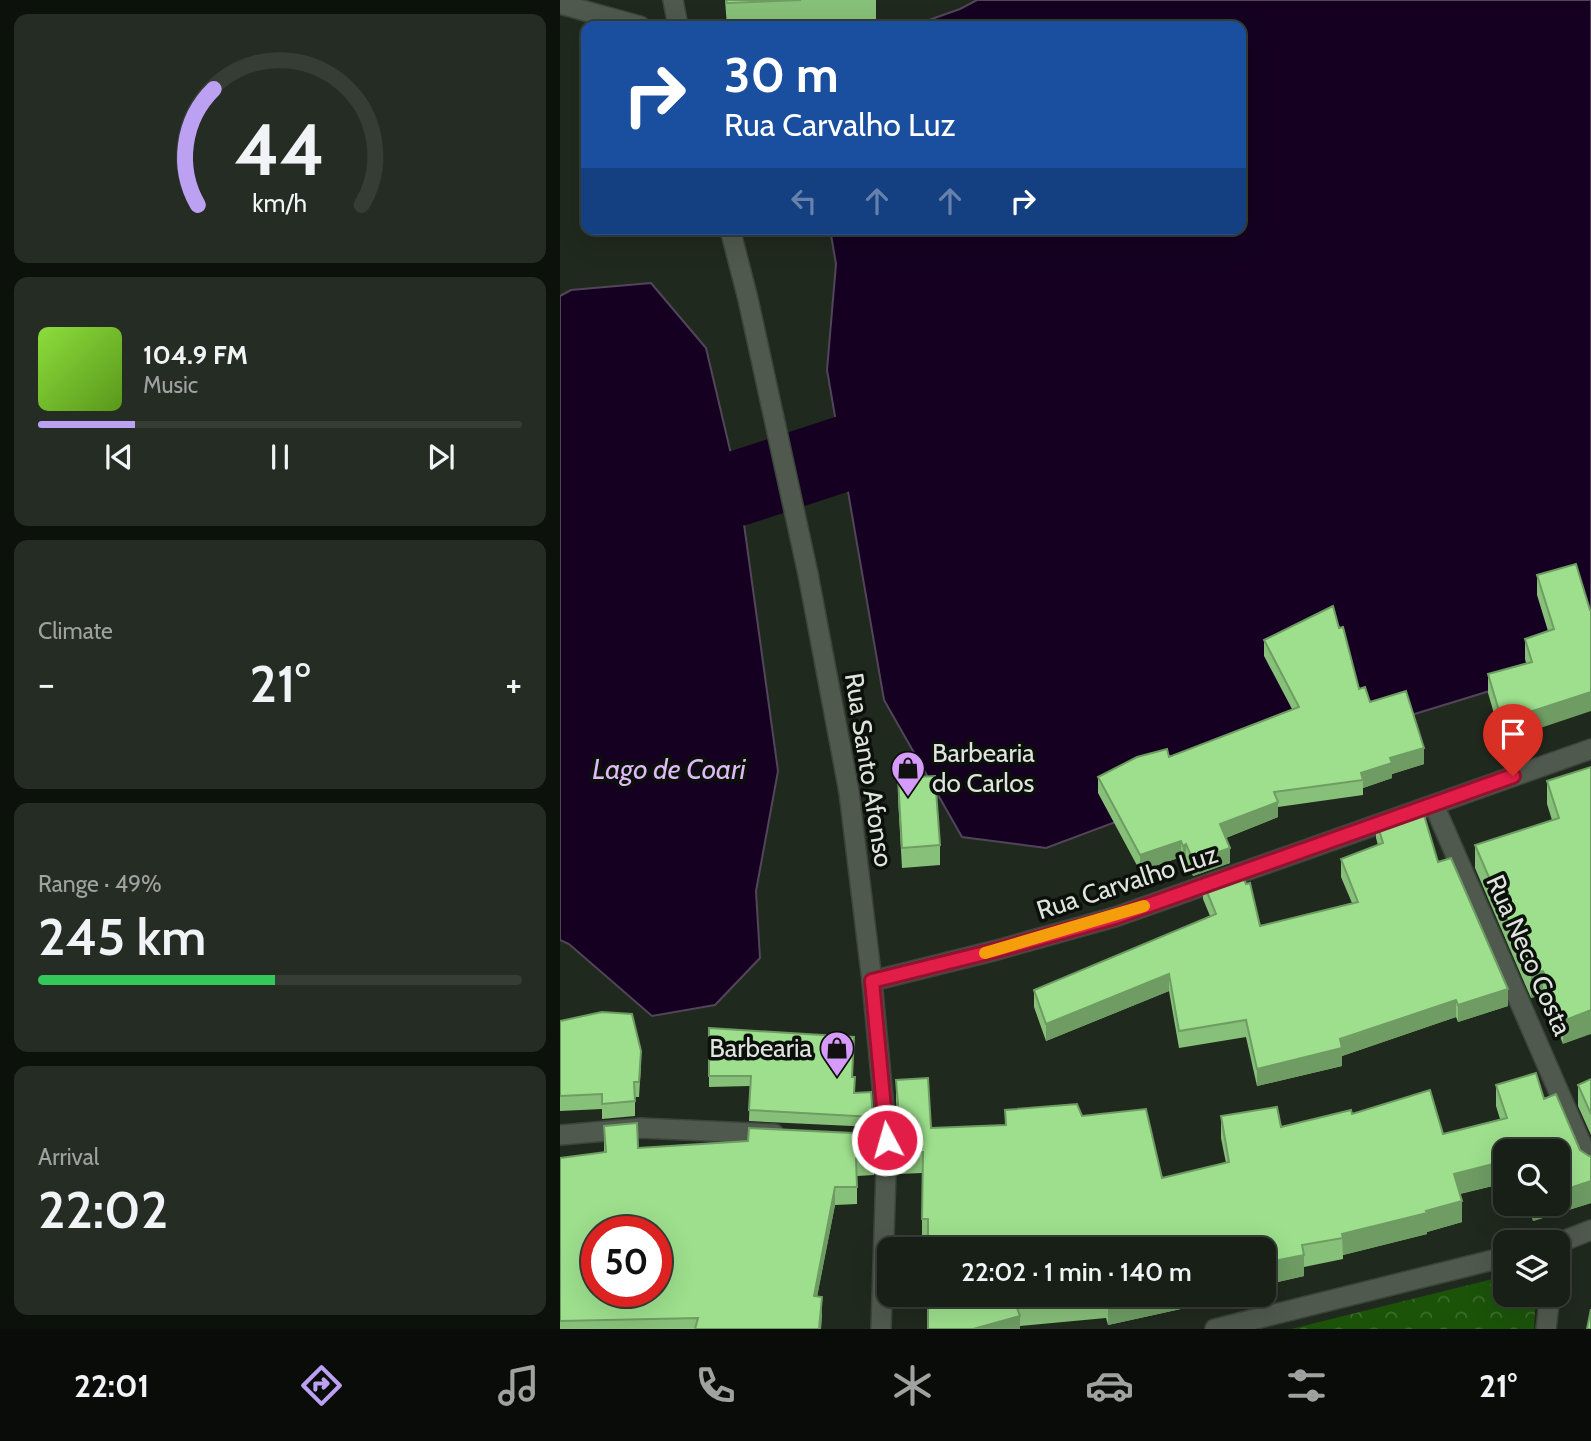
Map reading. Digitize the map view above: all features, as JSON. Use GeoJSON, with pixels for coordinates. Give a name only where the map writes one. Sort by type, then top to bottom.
{"type":"FeatureCollection","features":[{"type":"Feature","properties":{"kind":"street"},"geometry":{"type":"LineString","coordinates":[[673,0],[677,21]]}},
{"type":"Feature","properties":{"kind":"street"},"geometry":{"type":"LineString","coordinates":[[560,4],[622,21]]}},
{"type":"Feature","properties":{"kind":"street","name":"Rua Santo Afonso"},"geometry":{"type":"LineString","coordinates":[[732,235],[808,574],[849,792],[872,981],[880,1139],[881,1329]]}},
{"type":"Feature","properties":{"kind":"street","name":"Rua Carvalho Luz"},"geometry":{"type":"LineString","coordinates":[[872,981],[1115,917],[1591,749]]}},
{"type":"Feature","properties":{"kind":"street","name":"Rua Neco Costa"},"geometry":{"type":"LineString","coordinates":[[1434,804],[1591,1166]]}},
{"type":"Feature","properties":{"kind":"street"},"geometry":{"type":"LineString","coordinates":[[560,1135],[641,1128],[791,1135]]}},
{"type":"Feature","properties":{"kind":"street"},"geometry":{"type":"LineString","coordinates":[[1570,1238],[1591,1230]]}},
{"type":"Feature","properties":{"kind":"street"},"geometry":{"type":"LineString","coordinates":[[1215,1329],[1493,1260]]}},
{"type":"Feature","properties":{"kind":"street"},"geometry":{"type":"LineString","coordinates":[[1546,1329],[1549,1307]]}},
{"type":"Feature","properties":{"kind":"green space"},"geometry":{"type":"Polygon","coordinates":[[[1493,1279],[1493,1307],[1535,1307],[1534,1329],[1291,1329],[1493,1279]]]}},
{"type":"Feature","properties":{"kind":"water"},"geometry":{"type":"Polygon","coordinates":[[[977,0],[1591,0],[1591,660],[1359,731],[1046,848],[962,837],[884,700],[827,370],[836,264],[831,235],[1246,235],[1246,21],[926,21],[977,0]]]}},
{"type":"Feature","properties":{"kind":"water","name":"Lago de Coari"},"geometry":{"type":"Polygon","coordinates":[[[651,283],[706,348],[739,488],[778,771],[756,891],[760,958],[715,1005],[652,1016],[569,944],[560,940],[560,296],[571,290],[651,283]]]}},
{"type":"Feature","properties":{"kind":"building"},"geometry":{"type":"Polygon","coordinates":[[[726,0],[801,0],[727,3],[726,0]]]}},
{"type":"Feature","properties":{"kind":"building"},"geometry":{"type":"Polygon","coordinates":[[[1576,564],[1591,610],[1591,692],[1502,721],[1488,674],[1532,662],[1525,639],[1554,629],[1537,575],[1576,564]]]}},
{"type":"Feature","properties":{"kind":"building"},"geometry":{"type":"Polygon","coordinates":[[[1333,606],[1339,628],[1343,627],[1359,689],[1365,687],[1370,702],[1406,691],[1424,748],[1390,758],[1392,763],[1361,773],[1363,780],[1274,792],[1278,802],[1220,824],[1230,848],[1193,861],[1186,844],[1183,846],[1181,841],[1140,855],[1098,777],[1137,757],[1167,749],[1169,757],[1299,707],[1264,640],[1333,606]]]}},
{"type":"Feature","properties":{"kind":"building"},"geometry":{"type":"Polygon","coordinates":[[[1591,767],[1591,1010],[1563,1021],[1543,971],[1531,975],[1475,845],[1559,818],[1547,781],[1591,767]]]}},
{"type":"Feature","properties":{"kind":"building"},"geometry":{"type":"Polygon","coordinates":[[[935,776],[940,845],[902,848],[898,778],[935,776]]]}},
{"type":"Feature","properties":{"kind":"building"},"geometry":{"type":"Polygon","coordinates":[[[1421,805],[1438,862],[1451,858],[1508,989],[1458,1005],[1456,1000],[1340,1039],[1342,1048],[1257,1069],[1246,1020],[1179,1031],[1169,974],[1046,1024],[1034,990],[1216,914],[1203,882],[1239,869],[1246,884],[1250,883],[1260,926],[1358,902],[1341,859],[1383,843],[1376,820],[1421,805]]]}},
{"type":"Feature","properties":{"kind":"building"},"geometry":{"type":"Polygon","coordinates":[[[602,1012],[632,1014],[641,1051],[639,1082],[634,1082],[635,1101],[602,1104],[602,1094],[560,1096],[560,1021],[602,1012]]]}},
{"type":"Feature","properties":{"kind":"building"},"geometry":{"type":"Polygon","coordinates":[[[709,1028],[854,1037],[854,1093],[871,1092],[873,1117],[749,1110],[751,1076],[709,1076],[709,1028]]]}},
{"type":"Feature","properties":{"kind":"building"},"geometry":{"type":"Polygon","coordinates":[[[1536,1073],[1544,1099],[1556,1094],[1580,1150],[1591,1156],[1591,1181],[1570,1188],[1570,1139],[1493,1139],[1493,1164],[1454,1174],[1462,1201],[1426,1211],[1427,1213],[1342,1234],[1343,1238],[1302,1245],[1304,1255],[1276,1261],[1276,1237],[928,1237],[928,1219],[922,1219],[923,1152],[898,1153],[896,1080],[928,1078],[931,1128],[1006,1125],[1005,1110],[1077,1104],[1082,1116],[1146,1109],[1162,1178],[1229,1162],[1221,1116],[1277,1107],[1281,1127],[1351,1110],[1352,1114],[1430,1090],[1443,1134],[1507,1118],[1496,1085],[1536,1073]]]}},
{"type":"Feature","properties":{"kind":"building"},"geometry":{"type":"Polygon","coordinates":[[[1591,1079],[1591,1114],[1578,1085],[1591,1079]]]}},
{"type":"Feature","properties":{"kind":"building"},"geometry":{"type":"Polygon","coordinates":[[[637,1123],[638,1148],[748,1141],[749,1128],[874,1134],[874,1158],[856,1158],[857,1187],[835,1187],[814,1296],[822,1297],[819,1329],[695,1329],[698,1318],[560,1321],[560,1158],[606,1152],[604,1126],[637,1123]]]}},
{"type":"Feature","properties":{"kind":"building"},"geometry":{"type":"Polygon","coordinates":[[[928,1307],[1017,1307],[1020,1316],[973,1329],[928,1329],[928,1307]]]}},
{"type":"Feature","properties":{"kind":"building"},"geometry":{"type":"Polygon","coordinates":[[[1591,1309],[1591,1329],[1587,1329],[1591,1309]]]}},
{"type":"Feature","properties":{"kind":"waterway"},"geometry":{"type":"LineString","coordinates":[[739,488],[940,422]]}},
{"type":"Feature","properties":{"kind":"slow traffic"},"geometry":{"type":"LineString","coordinates":[[985,953],[1115,917],[1144,906]]}},
{"type":"Feature","properties":{"kind":"place","name":"Barbearia do Carlos"},"geometry":{"type":"Point","coordinates":[908,798]}},
{"type":"Feature","properties":{"kind":"place","name":"Barbearia"},"geometry":{"type":"Point","coordinates":[837,1078]}},
{"type":"Feature","properties":{"kind":"route"},"geometry":{"type":"LineString","coordinates":[[887,1140],[872,981],[1115,917],[1513,776]]}}]}
